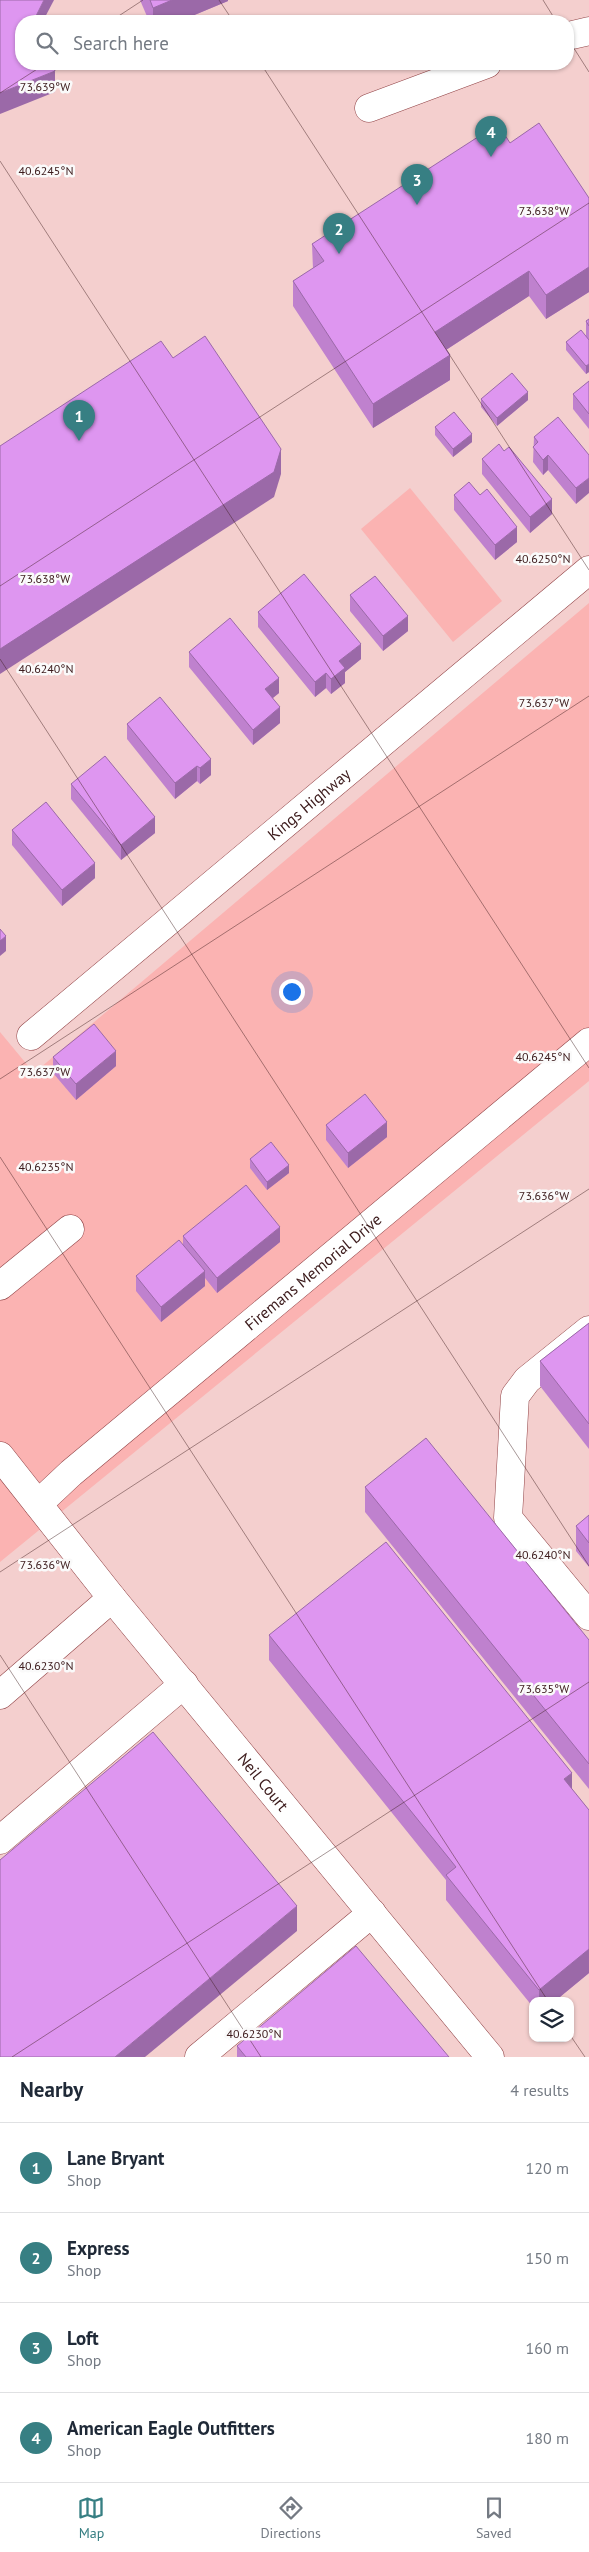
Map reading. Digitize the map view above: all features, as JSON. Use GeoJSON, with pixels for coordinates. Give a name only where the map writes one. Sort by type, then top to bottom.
{"type":"FeatureCollection","features":[{"type":"Feature","properties":{"kind":"street"},"geometry":{"type":"LineString","coordinates":[[574,35],[589,31]]}},
{"type":"Feature","properties":{"kind":"street"},"geometry":{"type":"LineString","coordinates":[[369,108],[471,70]]}},
{"type":"Feature","properties":{"kind":"street","name":"Kings Highway"},"geometry":{"type":"LineString","coordinates":[[30,1036],[589,570]]}},
{"type":"Feature","properties":{"kind":"street","name":"Firemans Memorial Drive"},"geometry":{"type":"LineString","coordinates":[[38,1504],[71,1472],[589,1042]]}},
{"type":"Feature","properties":{"kind":"street"},"geometry":{"type":"LineString","coordinates":[[0,1286],[70,1228]]}},
{"type":"Feature","properties":{"kind":"street"},"geometry":{"type":"LineString","coordinates":[[589,1330],[527,1380],[515,1396],[508,1518],[589,1616]]}},
{"type":"Feature","properties":{"kind":"street","name":"Neil Court"},"geometry":{"type":"LineString","coordinates":[[0,1456],[112,1598],[490,2057]]}},
{"type":"Feature","properties":{"kind":"street"},"geometry":{"type":"LineString","coordinates":[[0,1694],[112,1598]]}},
{"type":"Feature","properties":{"kind":"street"},"geometry":{"type":"LineString","coordinates":[[0,1840],[184,1684]]}},
{"type":"Feature","properties":{"kind":"street"},"geometry":{"type":"LineString","coordinates":[[199,2057],[372,1913]]}},
{"type":"Feature","properties":{"kind":"shaded area"},"geometry":{"type":"Polygon","coordinates":[[[410,488],[502,601],[453,642],[361,529],[410,488]]]}},
{"type":"Feature","properties":{"kind":"shaded area"},"geometry":{"type":"Polygon","coordinates":[[[589,603],[589,1081],[0,1562],[0,1032],[34,1073],[589,603]]]}},
{"type":"Feature","properties":{"kind":"building"},"geometry":{"type":"Polygon","coordinates":[[[0,0],[44,0],[36,15],[15,15],[15,70],[55,71],[0,93],[0,0]]]}},
{"type":"Feature","properties":{"kind":"building"},"geometry":{"type":"Polygon","coordinates":[[[150,0],[172,0],[153,8],[150,0]]]}},
{"type":"Feature","properties":{"kind":"building"},"geometry":{"type":"Polygon","coordinates":[[[539,123],[589,198],[589,267],[546,295],[529,271],[435,332],[450,355],[373,404],[293,281],[324,261],[312,244],[498,124],[510,143],[539,123]]]}},
{"type":"Feature","properties":{"kind":"building"},"geometry":{"type":"Polygon","coordinates":[[[581,330],[589,340],[589,364],[586,366],[566,342],[581,330]]]}},
{"type":"Feature","properties":{"kind":"building"},"geometry":{"type":"Polygon","coordinates":[[[205,336],[281,449],[274,472],[0,649],[0,446],[161,341],[173,358],[205,336]]]}},
{"type":"Feature","properties":{"kind":"building"},"geometry":{"type":"Polygon","coordinates":[[[512,373],[528,392],[497,418],[481,399],[512,373]]]}},
{"type":"Feature","properties":{"kind":"building"},"geometry":{"type":"Polygon","coordinates":[[[589,381],[589,414],[573,394],[589,381]]]}},
{"type":"Feature","properties":{"kind":"building"},"geometry":{"type":"Polygon","coordinates":[[[454,412],[472,434],[453,449],[435,427],[454,412]]]}},
{"type":"Feature","properties":{"kind":"building"},"geometry":{"type":"Polygon","coordinates":[[[558,417],[589,455],[589,478],[576,488],[548,455],[543,460],[533,447],[538,442],[534,437],[558,417]]]}},
{"type":"Feature","properties":{"kind":"building"},"geometry":{"type":"Polygon","coordinates":[[[499,444],[504,451],[509,447],[552,499],[530,517],[482,459],[499,444]]]}},
{"type":"Feature","properties":{"kind":"building"},"geometry":{"type":"Polygon","coordinates":[[[469,482],[480,495],[487,489],[517,527],[495,545],[454,495],[469,482]]]}},
{"type":"Feature","properties":{"kind":"building"},"geometry":{"type":"Polygon","coordinates":[[[304,574],[361,644],[339,661],[345,668],[331,679],[326,673],[315,682],[258,612],[304,574]]]}},
{"type":"Feature","properties":{"kind":"building"},"geometry":{"type":"Polygon","coordinates":[[[375,576],[408,616],[383,636],[350,595],[375,576]]]}},
{"type":"Feature","properties":{"kind":"building"},"geometry":{"type":"Polygon","coordinates":[[[230,618],[279,678],[265,689],[280,707],[253,730],[189,652],[230,618]]]}},
{"type":"Feature","properties":{"kind":"building"},"geometry":{"type":"Polygon","coordinates":[[[160,697],[211,759],[200,768],[197,766],[175,783],[127,724],[160,697]]]}},
{"type":"Feature","properties":{"kind":"building"},"geometry":{"type":"Polygon","coordinates":[[[105,756],[155,817],[121,845],[71,784],[105,756]]]}},
{"type":"Feature","properties":{"kind":"building"},"geometry":{"type":"Polygon","coordinates":[[[46,802],[95,863],[62,890],[12,830],[46,802]]]}},
{"type":"Feature","properties":{"kind":"building"},"geometry":{"type":"Polygon","coordinates":[[[0,929],[6,936],[0,941],[0,929]]]}},
{"type":"Feature","properties":{"kind":"building"},"geometry":{"type":"Polygon","coordinates":[[[94,1024],[116,1051],[76,1084],[53,1057],[94,1024]]]}},
{"type":"Feature","properties":{"kind":"building"},"geometry":{"type":"Polygon","coordinates":[[[365,1094],[387,1122],[348,1153],[326,1125],[365,1094]]]}},
{"type":"Feature","properties":{"kind":"building"},"geometry":{"type":"Polygon","coordinates":[[[271,1142],[289,1165],[267,1182],[250,1159],[271,1142]]]}},
{"type":"Feature","properties":{"kind":"building"},"geometry":{"type":"Polygon","coordinates":[[[246,1185],[280,1227],[217,1278],[183,1236],[246,1185]]]}},
{"type":"Feature","properties":{"kind":"building"},"geometry":{"type":"Polygon","coordinates":[[[179,1240],[205,1271],[161,1307],[136,1276],[179,1240]]]}},
{"type":"Feature","properties":{"kind":"building"},"geometry":{"type":"Polygon","coordinates":[[[589,1323],[589,1424],[540,1361],[589,1323]]]}},
{"type":"Feature","properties":{"kind":"building"},"geometry":{"type":"Polygon","coordinates":[[[426,1438],[589,1640],[589,1764],[365,1487],[426,1438]]]}},
{"type":"Feature","properties":{"kind":"building"},"geometry":{"type":"Polygon","coordinates":[[[589,1515],[589,1543],[576,1526],[589,1515]]]}},
{"type":"Feature","properties":{"kind":"building"},"geometry":{"type":"Polygon","coordinates":[[[386,1542],[572,1773],[564,1779],[589,1810],[589,1949],[539,1990],[446,1875],[456,1867],[269,1635],[386,1542]]]}},
{"type":"Feature","properties":{"kind":"building"},"geometry":{"type":"Polygon","coordinates":[[[153,1732],[297,1906],[115,2057],[0,2057],[0,1860],[153,1732]]]}},
{"type":"Feature","properties":{"kind":"building"},"geometry":{"type":"Polygon","coordinates":[[[356,1946],[449,2057],[246,2057],[237,2046],[356,1946]]]}},
{"type":"Feature","properties":{"kind":"place","name":"American Eagle Outfitters"},"geometry":{"type":"Point","coordinates":[491,157]}},
{"type":"Feature","properties":{"kind":"place","name":"Loft"},"geometry":{"type":"Point","coordinates":[417,205]}},
{"type":"Feature","properties":{"kind":"place","name":"Express"},"geometry":{"type":"Point","coordinates":[339,254]}},
{"type":"Feature","properties":{"kind":"place","name":"Lane Bryant"},"geometry":{"type":"Point","coordinates":[79,441]}}]}
